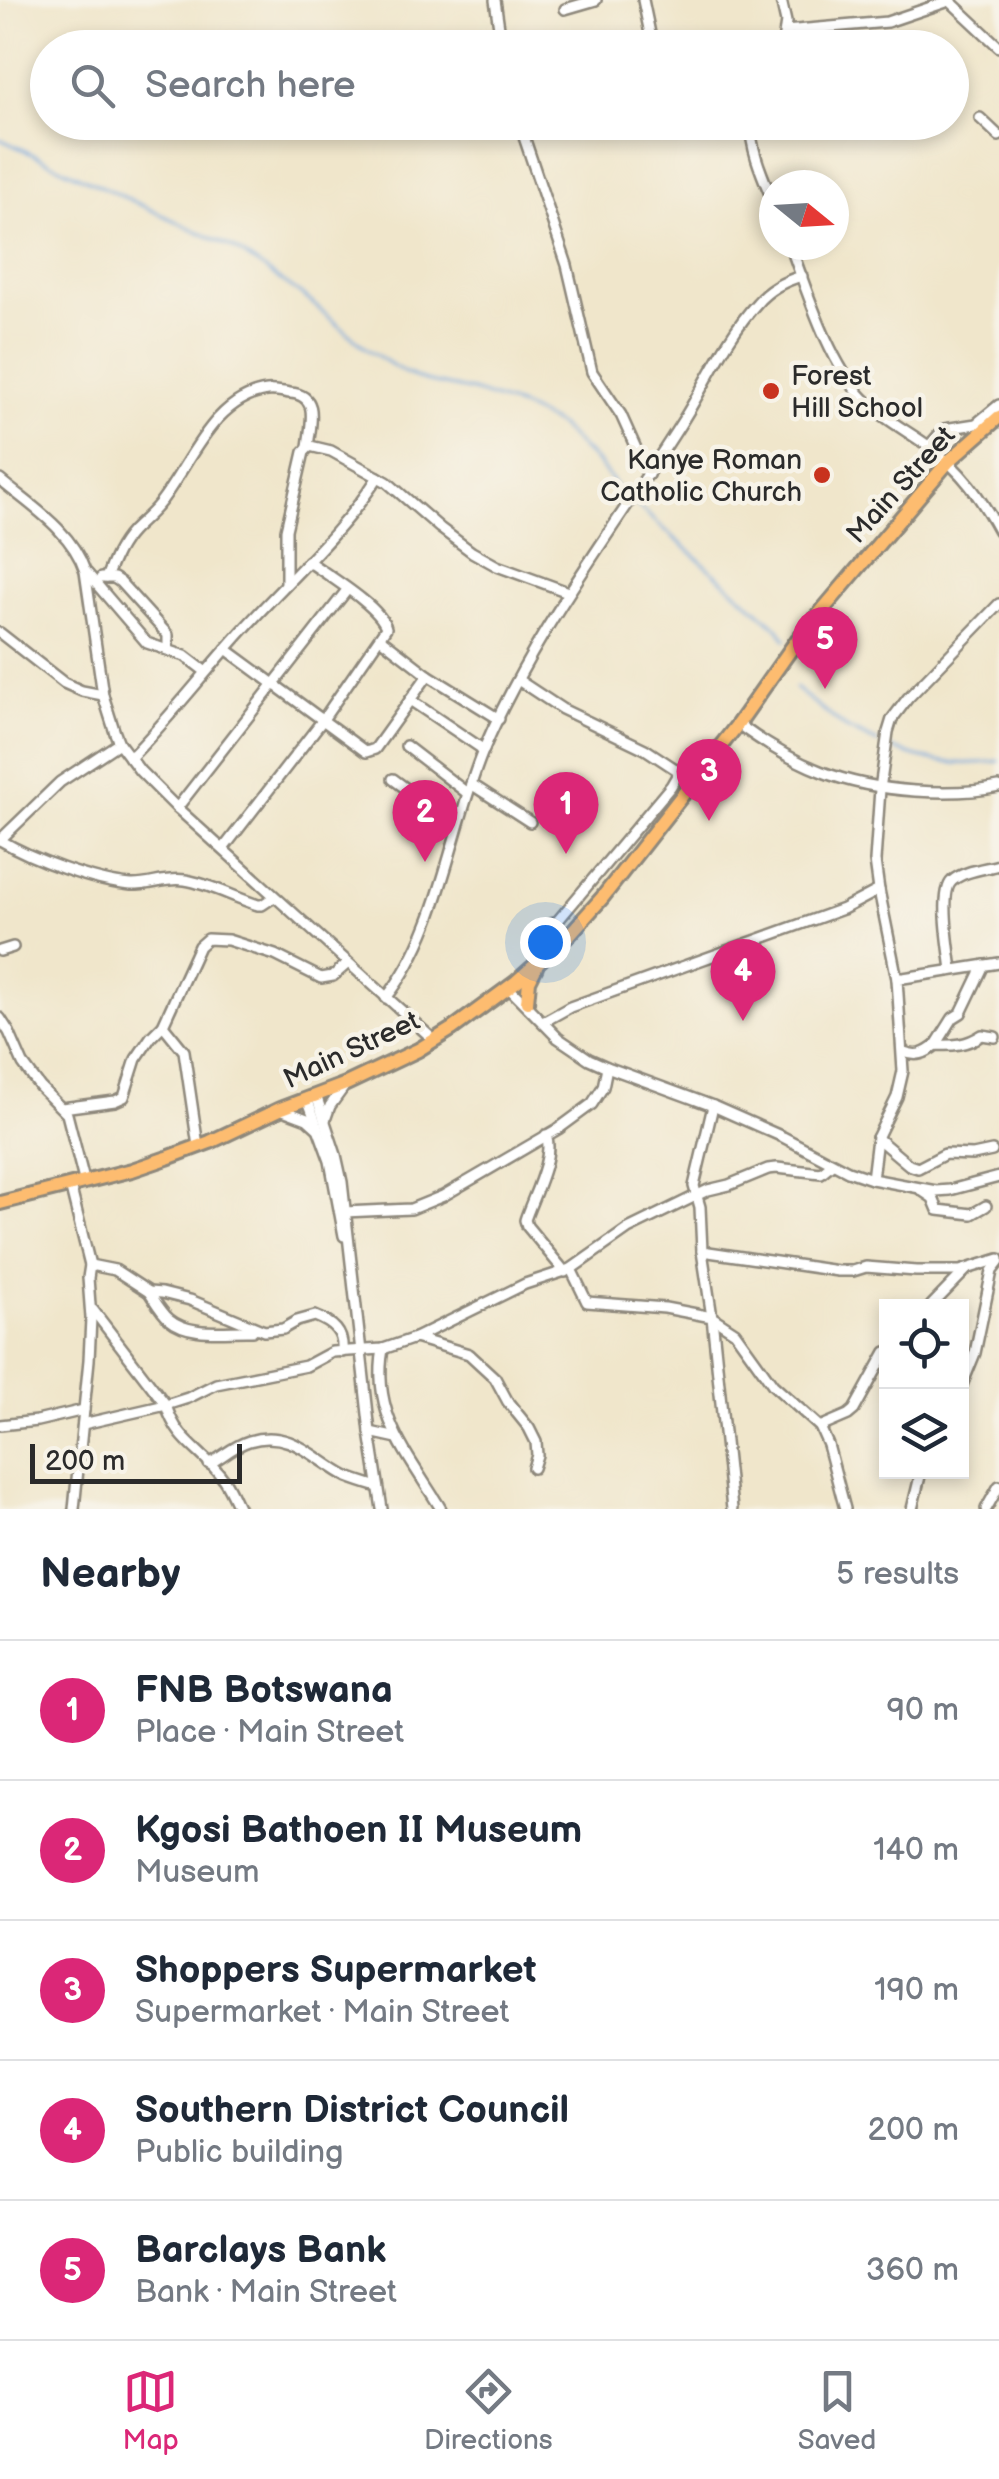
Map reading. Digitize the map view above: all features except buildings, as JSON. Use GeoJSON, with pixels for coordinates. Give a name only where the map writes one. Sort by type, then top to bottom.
{"type":"FeatureCollection","features":[{"type":"Feature","properties":{"kind":"highway","name":"Main Street"},"geometry":{"type":"LineString","coordinates":[[3,1198],[132,1170],[346,1084],[434,1040],[512,984],[566,938],[602,898],[738,724],[798,639],[948,462],[999,417]]}},
{"type":"Feature","properties":{"kind":"highway"},"geometry":{"type":"LineString","coordinates":[[554,924],[566,938]]}},
{"type":"Feature","properties":{"kind":"highway"},"geometry":{"type":"LineString","coordinates":[[491,1000],[527,1003],[530,978],[537,963]]}},
{"type":"Feature","properties":{"kind":"street"},"geometry":{"type":"LineString","coordinates":[[496,0],[500,30]]}},
{"type":"Feature","properties":{"kind":"street"},"geometry":{"type":"LineString","coordinates":[[565,9],[596,0]]}},
{"type":"Feature","properties":{"kind":"street"},"geometry":{"type":"LineString","coordinates":[[642,0],[649,30]]}},
{"type":"Feature","properties":{"kind":"street"},"geometry":{"type":"LineString","coordinates":[[781,0],[785,30]]}},
{"type":"Feature","properties":{"kind":"street"},"geometry":{"type":"LineString","coordinates":[[796,30],[887,22],[951,0],[999,47]]}},
{"type":"Feature","properties":{"kind":"street"},"geometry":{"type":"LineString","coordinates":[[980,118],[999,136]]}},
{"type":"Feature","properties":{"kind":"street"},"geometry":{"type":"LineString","coordinates":[[525,140],[568,265],[592,372],[622,415],[648,475]]}},
{"type":"Feature","properties":{"kind":"street"},"geometry":{"type":"LineString","coordinates":[[751,140],[760,170]]}},
{"type":"Feature","properties":{"kind":"street"},"geometry":{"type":"LineString","coordinates":[[796,260],[831,349],[852,385],[894,424],[964,475],[999,531]]}},
{"type":"Feature","properties":{"kind":"street"},"geometry":{"type":"LineString","coordinates":[[386,998],[419,944],[484,750],[568,592],[636,494],[746,316],[763,296],[783,282],[802,276]]}},
{"type":"Feature","properties":{"kind":"street"},"geometry":{"type":"LineString","coordinates":[[106,578],[128,535],[159,504],[210,428],[228,410],[250,396],[268,391],[300,393],[309,399],[312,408],[308,447],[286,530],[286,584]]}},
{"type":"Feature","properties":{"kind":"street"},"geometry":{"type":"LineString","coordinates":[[929,446],[944,429],[976,424],[999,405]]}},
{"type":"Feature","properties":{"kind":"street"},"geometry":{"type":"LineString","coordinates":[[308,447],[331,452],[392,485],[472,552],[496,566],[568,592]]}},
{"type":"Feature","properties":{"kind":"street"},"geometry":{"type":"LineString","coordinates":[[130,758],[354,510],[378,477]]}},
{"type":"Feature","properties":{"kind":"street"},"geometry":{"type":"LineString","coordinates":[[0,480],[66,536],[80,557],[106,708],[119,743],[130,758],[152,784],[223,850],[434,1040]]}},
{"type":"Feature","properties":{"kind":"street"},"geometry":{"type":"LineString","coordinates":[[223,850],[386,628],[385,621],[308,561]]}},
{"type":"Feature","properties":{"kind":"street"},"geometry":{"type":"LineString","coordinates":[[85,570],[148,643],[185,656],[206,672]]}},
{"type":"Feature","properties":{"kind":"street"},"geometry":{"type":"LineString","coordinates":[[94,580],[120,582],[168,635],[168,651]]}},
{"type":"Feature","properties":{"kind":"street"},"geometry":{"type":"LineString","coordinates":[[178,808],[348,590]]}},
{"type":"Feature","properties":{"kind":"street"},"geometry":{"type":"LineString","coordinates":[[872,1179],[877,1138],[897,1097],[904,1052],[897,979],[875,860],[888,732],[892,719],[908,698],[999,604]]}},
{"type":"Feature","properties":{"kind":"street"},"geometry":{"type":"LineString","coordinates":[[0,633],[64,682],[103,695]]}},
{"type":"Feature","properties":{"kind":"street"},"geometry":{"type":"LineString","coordinates":[[380,638],[428,675],[499,718]]}},
{"type":"Feature","properties":{"kind":"street"},"geometry":{"type":"LineString","coordinates":[[226,649],[362,750],[372,751],[428,675]]}},
{"type":"Feature","properties":{"kind":"street"},"geometry":{"type":"LineString","coordinates":[[518,680],[584,720],[645,748],[678,774],[540,942],[537,963]]}},
{"type":"Feature","properties":{"kind":"street"},"geometry":{"type":"LineString","coordinates":[[410,700],[484,750]]}},
{"type":"Feature","properties":{"kind":"street"},"geometry":{"type":"LineString","coordinates":[[738,724],[818,772],[880,789],[952,794],[999,786]]}},
{"type":"Feature","properties":{"kind":"street"},"geometry":{"type":"LineString","coordinates":[[119,743],[60,782],[0,840],[80,873],[130,885],[174,879],[212,887],[258,905],[274,897]]}},
{"type":"Feature","properties":{"kind":"street"},"geometry":{"type":"LineString","coordinates":[[406,746],[530,822]]}},
{"type":"Feature","properties":{"kind":"street"},"geometry":{"type":"LineString","coordinates":[[394,779],[457,826]]}},
{"type":"Feature","properties":{"kind":"street"},"geometry":{"type":"LineString","coordinates":[[952,970],[945,898],[948,886],[954,878],[999,865]]}},
{"type":"Feature","properties":{"kind":"street"},"geometry":{"type":"LineString","coordinates":[[543,1022],[570,1007],[843,909],[879,890]]}},
{"type":"Feature","properties":{"kind":"street"},"geometry":{"type":"LineString","coordinates":[[62,1108],[120,1100],[139,1053],[164,1025],[198,946],[207,939],[228,940],[275,955],[321,978],[334,976],[348,963]]}},
{"type":"Feature","properties":{"kind":"street"},"geometry":{"type":"LineString","coordinates":[[0,951],[13,947]]}},
{"type":"Feature","properties":{"kind":"street"},"geometry":{"type":"LineString","coordinates":[[897,979],[999,963]]}},
{"type":"Feature","properties":{"kind":"street"},"geometry":{"type":"LineString","coordinates":[[904,1052],[914,1056],[936,1045],[960,1013],[984,966]]}},
{"type":"Feature","properties":{"kind":"street"},"geometry":{"type":"LineString","coordinates":[[512,984],[571,1048],[607,1068],[713,1106],[783,1137],[832,1164],[872,1179],[919,1188],[950,1190],[999,1177]]}},
{"type":"Feature","properties":{"kind":"street"},"geometry":{"type":"LineString","coordinates":[[0,1018],[23,1064],[70,1120],[84,1180]]}},
{"type":"Feature","properties":{"kind":"street"},"geometry":{"type":"LineString","coordinates":[[164,1025],[184,1051],[198,1146]]}},
{"type":"Feature","properties":{"kind":"street"},"geometry":{"type":"LineString","coordinates":[[936,1045],[970,1042],[982,1035],[995,1037]]}},
{"type":"Feature","properties":{"kind":"street"},"geometry":{"type":"LineString","coordinates":[[344,1216],[432,1202],[546,1135],[597,1099],[607,1068]]}},
{"type":"Feature","properties":{"kind":"street"},"geometry":{"type":"LineString","coordinates":[[346,1084],[322,1126],[350,1244],[373,1460],[382,1509]]}},
{"type":"Feature","properties":{"kind":"street"},"geometry":{"type":"LineString","coordinates":[[311,1096],[336,1154],[343,1188],[346,1261],[358,1322]]}},
{"type":"Feature","properties":{"kind":"street"},"geometry":{"type":"LineString","coordinates":[[713,1106],[694,1183],[702,1219],[702,1250],[732,1509]]}},
{"type":"Feature","properties":{"kind":"street"},"geometry":{"type":"LineString","coordinates":[[280,1109],[322,1126]]}},
{"type":"Feature","properties":{"kind":"street"},"geometry":{"type":"LineString","coordinates":[[546,1135],[550,1142],[548,1156],[525,1220],[568,1271],[587,1302],[665,1308],[712,1317],[735,1332],[773,1385],[820,1428],[845,1509]]}},
{"type":"Feature","properties":{"kind":"street"},"geometry":{"type":"LineString","coordinates":[[877,1138],[918,1168],[944,1154],[992,1151]]}},
{"type":"Feature","properties":{"kind":"street"},"geometry":{"type":"LineString","coordinates":[[83,1424],[166,1405],[216,1384],[306,1366],[332,1352],[383,1349],[415,1338],[525,1284],[568,1271],[628,1229],[698,1195],[768,1169],[820,1173],[832,1164]]}},
{"type":"Feature","properties":{"kind":"street"},"geometry":{"type":"LineString","coordinates":[[70,1185],[90,1265],[91,1308],[90,1360],[74,1509]]}},
{"type":"Feature","properties":{"kind":"street"},"geometry":{"type":"LineString","coordinates":[[343,1188],[364,1213]]}},
{"type":"Feature","properties":{"kind":"street"},"geometry":{"type":"LineString","coordinates":[[919,1188],[933,1198],[938,1210],[972,1214],[986,1206]]}},
{"type":"Feature","properties":{"kind":"street"},"geometry":{"type":"LineString","coordinates":[[350,1244],[353,1228],[364,1213]]}},
{"type":"Feature","properties":{"kind":"street"},"geometry":{"type":"LineString","coordinates":[[702,1250],[838,1271],[866,1267],[966,1270],[999,1260]]}},
{"type":"Feature","properties":{"kind":"street"},"geometry":{"type":"LineString","coordinates":[[969,1367],[994,1287],[992,1272],[999,1260]]}},
{"type":"Feature","properties":{"kind":"street"},"geometry":{"type":"LineString","coordinates":[[90,1265],[114,1270],[149,1292],[190,1300],[264,1331],[315,1316],[336,1328],[343,1340],[342,1352]]}},
{"type":"Feature","properties":{"kind":"street"},"geometry":{"type":"LineString","coordinates":[[938,1299],[966,1270]]}},
{"type":"Feature","properties":{"kind":"street"},"geometry":{"type":"LineString","coordinates":[[149,1292],[165,1316],[180,1326],[206,1330],[254,1328]]}},
{"type":"Feature","properties":{"kind":"street"},"geometry":{"type":"LineString","coordinates":[[91,1308],[166,1405],[171,1422],[188,1445],[223,1478],[238,1509]]}},
{"type":"Feature","properties":{"kind":"street"},"geometry":{"type":"LineString","coordinates":[[415,1338],[469,1354],[494,1378],[536,1442],[533,1468]]}},
{"type":"Feature","properties":{"kind":"street"},"geometry":{"type":"LineString","coordinates":[[383,1349],[379,1378],[386,1413],[441,1509]]}},
{"type":"Feature","properties":{"kind":"street"},"geometry":{"type":"LineString","coordinates":[[820,1428],[854,1410],[879,1365]]}},
{"type":"Feature","properties":{"kind":"street"},"geometry":{"type":"LineString","coordinates":[[0,1425],[84,1410]]}},
{"type":"Feature","properties":{"kind":"street"},"geometry":{"type":"LineString","coordinates":[[370,1432],[397,1438]]}},
{"type":"Feature","properties":{"kind":"street"},"geometry":{"type":"LineString","coordinates":[[209,1464],[246,1442],[266,1437],[296,1443],[348,1476],[378,1486]]}},
{"type":"Feature","properties":{"kind":"street"},"geometry":{"type":"LineString","coordinates":[[348,1476],[364,1473],[373,1460]]}},
{"type":"Feature","properties":{"kind":"street"},"geometry":{"type":"LineString","coordinates":[[912,1509],[919,1479]]}},
{"type":"Feature","properties":{"kind":"street"},"geometry":{"type":"LineString","coordinates":[[986,1509],[999,1486]]}},
{"type":"Feature","properties":{"kind":"waterway"},"geometry":{"type":"LineString","coordinates":[[0,139],[235,249],[305,297],[367,349],[405,373],[524,408],[559,426],[599,464],[617,488],[779,629],[786,640]]}},
{"type":"Feature","properties":{"kind":"waterway"},"geometry":{"type":"LineString","coordinates":[[795,688],[846,728],[878,743]]}},
{"type":"Feature","properties":{"kind":"waterway"},"geometry":{"type":"LineString","coordinates":[[891,748],[944,762],[999,761]]}},
{"type":"Feature","properties":{"kind":"place","name":"Forest Hill School"},"geometry":{"type":"Point","coordinates":[771,391]}},
{"type":"Feature","properties":{"kind":"place","name":"Kanye Roman Catholic Church"},"geometry":{"type":"Point","coordinates":[822,475]}},
{"type":"Feature","properties":{"kind":"place","name":"Barclays Bank"},"geometry":{"type":"Point","coordinates":[825,689]}},
{"type":"Feature","properties":{"kind":"place","name":"Shoppers Supermarket"},"geometry":{"type":"Point","coordinates":[709,821]}},
{"type":"Feature","properties":{"kind":"place","name":"FNB Botswana"},"geometry":{"type":"Point","coordinates":[566,854]}},
{"type":"Feature","properties":{"kind":"place","name":"Kgosi Bathoen II Museum"},"geometry":{"type":"Point","coordinates":[425,862]}},
{"type":"Feature","properties":{"kind":"place","name":"Southern District Council"},"geometry":{"type":"Point","coordinates":[743,1021]}}]}
